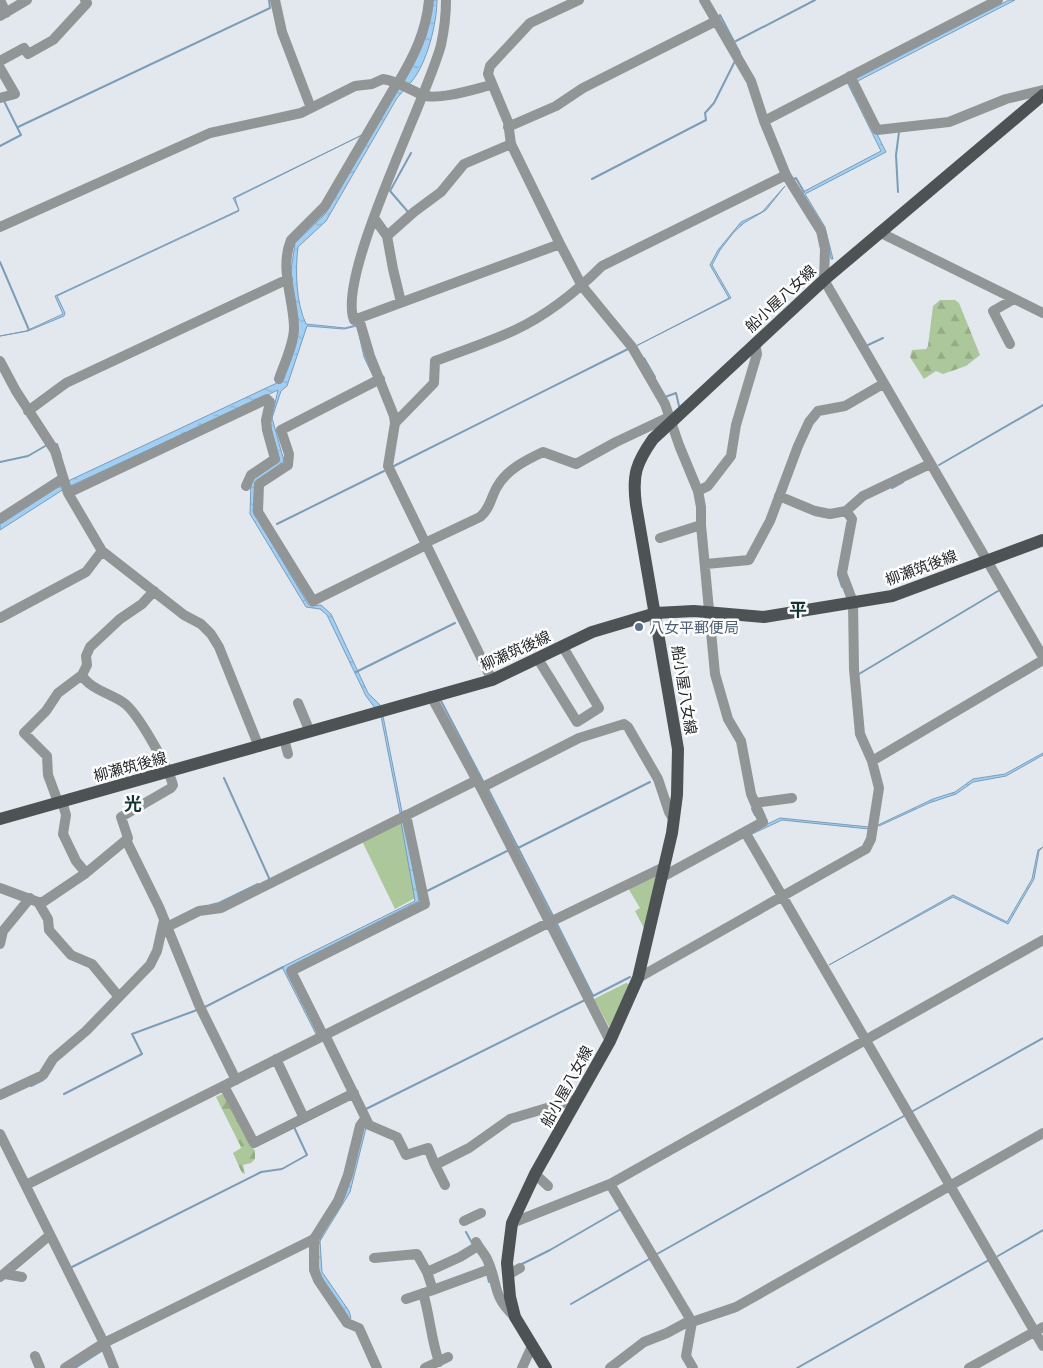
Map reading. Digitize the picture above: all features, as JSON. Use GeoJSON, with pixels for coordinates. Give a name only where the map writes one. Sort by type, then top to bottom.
{"type":"FeatureCollection","features":[{"type":"Feature","properties":{"kind":"main road","name":"船小屋八女線"},"geometry":{"type":"LineString","coordinates":[[546,1368],[515,1317],[508,1275],[512,1222],[535,1174],[610,1041],[638,978],[663,872],[674,820],[677,795],[678,748],[633,482],[643,454],[670,420],[824,280],[1043,96]]}},
{"type":"Feature","properties":{"kind":"main road","name":"柳瀬筑後線"},"geometry":{"type":"LineString","coordinates":[[0,819],[492,680],[592,632],[656,613],[694,611],[764,617],[892,596],[1043,540]]}},
{"type":"Feature","properties":{"kind":"street"},"geometry":{"type":"LineString","coordinates":[[0,0],[3,14],[27,0]]}},
{"type":"Feature","properties":{"kind":"street"},"geometry":{"type":"LineString","coordinates":[[0,61],[24,48],[28,54],[53,40],[86,4],[85,0]]}},
{"type":"Feature","properties":{"kind":"street"},"geometry":{"type":"LineString","coordinates":[[275,0],[282,32],[311,108]]}},
{"type":"Feature","properties":{"kind":"street"},"geometry":{"type":"LineString","coordinates":[[279,380],[294,331],[287,255],[291,240],[325,206],[401,84],[424,30],[429,0]]}},
{"type":"Feature","properties":{"kind":"street"},"geometry":{"type":"LineString","coordinates":[[446,0],[441,45],[423,95],[391,171],[361,258],[352,296],[352,315],[354,320],[359,320],[402,302],[560,244]]}},
{"type":"Feature","properties":{"kind":"street"},"geometry":{"type":"LineString","coordinates":[[26,1185],[550,922],[663,872],[763,822],[755,803],[741,741],[728,719],[724,691],[715,674],[711,613],[698,491],[665,404],[632,347],[582,286],[560,244],[511,144],[508,128],[488,74],[490,66],[530,23],[579,0]]}},
{"type":"Feature","properties":{"kind":"street"},"geometry":{"type":"LineString","coordinates":[[704,0],[751,81],[764,121],[786,175],[821,231],[825,249],[824,280],[1043,658],[872,761]]}},
{"type":"Feature","properties":{"kind":"street"},"geometry":{"type":"LineString","coordinates":[[764,121],[852,79],[998,0]]}},
{"type":"Feature","properties":{"kind":"street"},"geometry":{"type":"LineString","coordinates":[[508,128],[556,106],[583,88],[716,21]]}},
{"type":"Feature","properties":{"kind":"street"},"geometry":{"type":"LineString","coordinates":[[0,68],[15,94],[0,98]]}},
{"type":"Feature","properties":{"kind":"street"},"geometry":{"type":"LineString","coordinates":[[432,70],[443,71]]}},
{"type":"Feature","properties":{"kind":"street"},"geometry":{"type":"LineString","coordinates":[[0,227],[210,133],[301,113],[355,86],[372,84],[382,78],[401,84],[423,95],[440,96],[491,84]]}},
{"type":"Feature","properties":{"kind":"street"},"geometry":{"type":"LineString","coordinates":[[852,79],[877,130],[949,122],[1006,99],[1043,90]]}},
{"type":"Feature","properties":{"kind":"street"},"geometry":{"type":"LineString","coordinates":[[387,236],[414,212],[441,192],[464,164],[511,144]]}},
{"type":"Feature","properties":{"kind":"street"},"geometry":{"type":"LineString","coordinates":[[395,423],[434,383],[436,361],[516,330],[582,286],[602,266],[786,175]]}},
{"type":"Feature","properties":{"kind":"street"},"geometry":{"type":"LineString","coordinates":[[374,218],[387,236],[393,270],[402,302]]}},
{"type":"Feature","properties":{"kind":"street"},"geometry":{"type":"LineString","coordinates":[[879,232],[1043,313]]}},
{"type":"Feature","properties":{"kind":"street"},"geometry":{"type":"LineString","coordinates":[[28,411],[66,383],[288,279]]}},
{"type":"Feature","properties":{"kind":"street"},"geometry":{"type":"LineString","coordinates":[[1010,344],[993,311],[1014,299]]}},
{"type":"Feature","properties":{"kind":"street"},"geometry":{"type":"LineString","coordinates":[[359,320],[395,423],[388,466],[492,680]]}},
{"type":"Feature","properties":{"kind":"street"},"geometry":{"type":"LineString","coordinates":[[698,491],[708,486],[731,456],[736,426],[757,354],[755,343]]}},
{"type":"Feature","properties":{"kind":"street"},"geometry":{"type":"LineString","coordinates":[[0,361],[28,411],[54,451],[68,492],[102,551],[184,615],[202,624],[211,634],[219,647],[259,747]]}},
{"type":"Feature","properties":{"kind":"street"},"geometry":{"type":"LineString","coordinates":[[380,379],[281,430],[289,454],[288,465],[259,484],[258,512],[312,601],[480,517],[486,513],[501,479],[509,471],[532,457],[543,452],[576,464],[616,442],[670,420]]}},
{"type":"Feature","properties":{"kind":"street"},"geometry":{"type":"LineString","coordinates":[[706,564],[749,560],[770,521],[809,422],[818,412],[845,406],[883,384]]}},
{"type":"Feature","properties":{"kind":"street"},"geometry":{"type":"LineString","coordinates":[[68,492],[267,399],[270,402],[266,420],[267,430],[275,459],[251,475],[246,486]]}},
{"type":"Feature","properties":{"kind":"street"},"geometry":{"type":"LineString","coordinates":[[779,496],[815,511],[830,514],[846,511],[862,496],[930,464]]}},
{"type":"Feature","properties":{"kind":"street"},"geometry":{"type":"LineString","coordinates":[[0,519],[62,479]]}},
{"type":"Feature","properties":{"kind":"street"},"geometry":{"type":"LineString","coordinates":[[638,978],[866,849],[871,839],[879,788],[872,761],[860,734],[854,669],[853,602],[842,573],[852,519],[846,511]]}},
{"type":"Feature","properties":{"kind":"street"},"geometry":{"type":"LineString","coordinates":[[660,538],[701,525]]}},
{"type":"Feature","properties":{"kind":"street"},"geometry":{"type":"LineString","coordinates":[[0,618],[86,572],[102,551]]}},
{"type":"Feature","properties":{"kind":"street"},"geometry":{"type":"LineString","coordinates":[[86,873],[76,861],[63,834],[66,815],[48,775],[47,756],[24,733],[46,711],[58,693],[82,675],[87,665],[86,656],[90,647],[120,619],[142,604],[154,591]]}},
{"type":"Feature","properties":{"kind":"street"},"geometry":{"type":"LineString","coordinates":[[538,659],[577,722],[599,708],[563,647]]}},
{"type":"Feature","properties":{"kind":"street"},"geometry":{"type":"LineString","coordinates":[[82,675],[88,683],[129,708],[169,772],[173,785],[171,788],[121,817],[128,838],[126,840],[159,907],[199,1005],[236,1080]]}},
{"type":"Feature","properties":{"kind":"street"},"geometry":{"type":"LineString","coordinates":[[431,696],[479,784],[610,1041]]}},
{"type":"Feature","properties":{"kind":"street"},"geometry":{"type":"LineString","coordinates":[[298,703],[310,732]]}},
{"type":"Feature","properties":{"kind":"street"},"geometry":{"type":"LineString","coordinates":[[165,923],[199,911],[221,908],[406,815],[579,738],[624,724],[628,727],[658,779],[669,812],[674,820]]}},
{"type":"Feature","properties":{"kind":"street"},"geometry":{"type":"LineString","coordinates":[[284,739],[288,754]]}},
{"type":"Feature","properties":{"kind":"street"},"geometry":{"type":"LineString","coordinates":[[755,803],[792,798]]}},
{"type":"Feature","properties":{"kind":"street"},"geometry":{"type":"LineString","coordinates":[[406,815],[425,904],[291,971],[369,1125],[397,1137],[406,1155],[428,1148],[444,1185]]}},
{"type":"Feature","properties":{"kind":"street"},"geometry":{"type":"LineString","coordinates":[[745,832],[951,1186],[1040,1329],[1043,1346]]}},
{"type":"Feature","properties":{"kind":"street"},"geometry":{"type":"LineString","coordinates":[[1,888],[43,902],[86,873],[126,840]]}},
{"type":"Feature","properties":{"kind":"street"},"geometry":{"type":"LineString","coordinates":[[0,944],[6,928],[34,900]]}},
{"type":"Feature","properties":{"kind":"street"},"geometry":{"type":"LineString","coordinates":[[34,900],[48,919],[49,930],[71,955],[92,964],[119,997]]}},
{"type":"Feature","properties":{"kind":"street"},"geometry":{"type":"LineString","coordinates":[[0,1095],[43,1075],[53,1059],[150,966],[157,952],[165,923]]}},
{"type":"Feature","properties":{"kind":"street"},"geometry":{"type":"LineString","coordinates":[[512,1222],[610,1184],[1043,940]]}},
{"type":"Feature","properties":{"kind":"street"},"geometry":{"type":"LineString","coordinates":[[276,1059],[304,1118]]}},
{"type":"Feature","properties":{"kind":"street"},"geometry":{"type":"LineString","coordinates":[[224,1086],[254,1143],[354,1093]]}},
{"type":"Feature","properties":{"kind":"street"},"geometry":{"type":"LineString","coordinates":[[436,1165],[469,1148],[510,1119],[577,1099]]}},
{"type":"Feature","properties":{"kind":"street"},"geometry":{"type":"LineString","coordinates":[[65,1368],[104,1344],[314,1239],[338,1201],[348,1175],[360,1126],[365,1119]]}},
{"type":"Feature","properties":{"kind":"street"},"geometry":{"type":"LineString","coordinates":[[610,1368],[644,1342],[691,1321],[736,1307],[1043,1133]]}},
{"type":"Feature","properties":{"kind":"street"},"geometry":{"type":"LineString","coordinates":[[0,1134],[104,1344],[114,1368]]}},
{"type":"Feature","properties":{"kind":"street"},"geometry":{"type":"LineString","coordinates":[[535,1174],[548,1186]]}},
{"type":"Feature","properties":{"kind":"street"},"geometry":{"type":"LineString","coordinates":[[610,1184],[691,1321],[686,1356],[693,1368]]}},
{"type":"Feature","properties":{"kind":"street"},"geometry":{"type":"LineString","coordinates":[[464,1221],[481,1212]]}},
{"type":"Feature","properties":{"kind":"street"},"geometry":{"type":"LineString","coordinates":[[2,1276],[50,1236]]}},
{"type":"Feature","properties":{"kind":"street"},"geometry":{"type":"LineString","coordinates":[[314,1239],[314,1270],[318,1280],[348,1323],[359,1328],[378,1368]]}},
{"type":"Feature","properties":{"kind":"street"},"geometry":{"type":"LineString","coordinates":[[426,1272],[460,1257],[477,1244],[490,1269],[496,1291],[505,1308],[515,1317]]}},
{"type":"Feature","properties":{"kind":"street"},"geometry":{"type":"LineString","coordinates":[[374,1258],[417,1254],[433,1290]]}},
{"type":"Feature","properties":{"kind":"street"},"geometry":{"type":"LineString","coordinates":[[508,1275],[520,1268]]}},
{"type":"Feature","properties":{"kind":"street"},"geometry":{"type":"LineString","coordinates":[[406,1299],[490,1269]]}},
{"type":"Feature","properties":{"kind":"street"},"geometry":{"type":"LineString","coordinates":[[2,1276],[22,1277]]}},
{"type":"Feature","properties":{"kind":"street"},"geometry":{"type":"LineString","coordinates":[[423,1293],[432,1331],[432,1342],[443,1359],[425,1368]]}},
{"type":"Feature","properties":{"kind":"street"},"geometry":{"type":"LineString","coordinates":[[969,1368],[1040,1329]]}},
{"type":"Feature","properties":{"kind":"street"},"geometry":{"type":"LineString","coordinates":[[522,1368],[532,1346]]}},
{"type":"Feature","properties":{"kind":"street"},"geometry":{"type":"LineString","coordinates":[[35,1356],[40,1368]]}},
{"type":"Feature","properties":{"kind":"green space"},"geometry":{"type":"Polygon","coordinates":[[[940,300],[955,300],[959,303],[980,355],[966,366],[943,374],[936,371],[924,379],[910,357],[912,350],[926,349],[928,346],[933,306],[940,300]]]}},
{"type":"Feature","properties":{"kind":"green space"},"geometry":{"type":"Polygon","coordinates":[[[401,821],[417,897],[395,909],[362,841],[401,821]]]}},
{"type":"Feature","properties":{"kind":"green space"},"geometry":{"type":"Polygon","coordinates":[[[657,872],[645,930],[635,911],[640,908],[628,888],[657,872]]]}},
{"type":"Feature","properties":{"kind":"green space"},"geometry":{"type":"Polygon","coordinates":[[[626,983],[629,984],[611,1030],[594,999],[626,983]]]}},
{"type":"Feature","properties":{"kind":"green space"},"geometry":{"type":"Polygon","coordinates":[[[224,1093],[255,1151],[255,1159],[251,1163],[243,1165],[245,1174],[242,1173],[233,1153],[241,1148],[240,1145],[216,1097],[224,1093]]]}},
{"type":"Feature","properties":{"kind":"water"},"geometry":{"type":"Polygon","coordinates":[[[432,0],[437,0],[437,9],[427,54],[422,64],[412,81],[397,98],[326,221],[298,247],[297,286],[300,306],[306,324],[345,328],[359,324],[374,378],[364,357],[357,326],[344,329],[307,326],[287,386],[281,391],[272,418],[284,461],[255,482],[253,511],[308,604],[311,606],[321,605],[331,614],[368,693],[381,706],[402,812],[400,813],[381,716],[366,696],[327,615],[320,609],[306,607],[250,514],[251,481],[280,461],[270,426],[278,390],[64,489],[0,530],[0,523],[66,482],[279,382],[297,333],[291,271],[295,243],[325,214],[341,187],[426,36],[432,0]]]}},
{"type":"Feature","properties":{"kind":"water"},"geometry":{"type":"Polygon","coordinates":[[[1009,0],[1015,0],[852,84],[886,152],[805,194],[825,227],[833,259],[831,259],[829,247],[801,193],[881,151],[847,82],[1009,0]]]}},
{"type":"Feature","properties":{"kind":"water"},"geometry":{"type":"Polygon","coordinates":[[[362,135],[235,198],[238,208],[233,198],[362,135]]]}},
{"type":"Feature","properties":{"kind":"water"},"geometry":{"type":"Polygon","coordinates":[[[785,186],[766,210],[744,223],[734,232],[720,250],[712,265],[731,298],[636,346],[729,298],[710,265],[718,250],[741,222],[762,212],[785,186]]]}},
{"type":"Feature","properties":{"kind":"water"},"geometry":{"type":"Polygon","coordinates":[[[239,210],[57,296],[65,313],[64,316],[28,331],[0,336],[26,331],[63,314],[55,296],[239,210]]]}},
{"type":"Feature","properties":{"kind":"water"},"geometry":{"type":"Polygon","coordinates":[[[1043,753],[1043,755],[1006,776],[973,782],[956,794],[929,803],[878,825],[933,799],[955,792],[973,779],[1005,774],[1043,753]]]}},
{"type":"Feature","properties":{"kind":"water"},"geometry":{"type":"Polygon","coordinates":[[[780,818],[869,827],[869,829],[782,820],[752,834],[751,832],[780,818]]]}},
{"type":"Feature","properties":{"kind":"water"},"geometry":{"type":"Polygon","coordinates":[[[404,821],[419,901],[289,967],[319,1033],[316,1034],[282,967],[415,901],[401,822],[404,821]]]}},
{"type":"Feature","properties":{"kind":"water"},"geometry":{"type":"Polygon","coordinates":[[[1043,847],[1039,851],[1034,879],[1008,924],[953,897],[829,965],[953,895],[1007,922],[1032,879],[1038,850],[1043,847]]]}},
{"type":"Feature","properties":{"kind":"water"},"geometry":{"type":"Polygon","coordinates":[[[363,1127],[366,1128],[350,1192],[321,1240],[326,1227],[343,1201],[363,1127]]]}},
{"type":"Feature","properties":{"kind":"water"},"geometry":{"type":"Polygon","coordinates":[[[320,1242],[322,1272],[349,1311],[351,1318],[349,1319],[319,1270],[317,1256],[320,1242]]]}},
{"type":"Feature","properties":{"kind":"waterway"},"geometry":{"type":"LineString","coordinates":[[18,127],[270,8],[269,0]]}},
{"type":"Feature","properties":{"kind":"waterway"},"geometry":{"type":"LineString","coordinates":[[736,41],[815,0]]}},
{"type":"Feature","properties":{"kind":"waterway"},"geometry":{"type":"LineString","coordinates":[[719,16],[740,53]]}},
{"type":"Feature","properties":{"kind":"waterway"},"geometry":{"type":"LineString","coordinates":[[592,179],[706,120],[705,113],[714,103],[735,61]]}},
{"type":"Feature","properties":{"kind":"waterway"},"geometry":{"type":"LineString","coordinates":[[0,146],[21,135],[4,101]]}},
{"type":"Feature","properties":{"kind":"waterway"},"geometry":{"type":"LineString","coordinates":[[898,192],[896,155],[899,132]]}},
{"type":"Feature","properties":{"kind":"waterway"},"geometry":{"type":"LineString","coordinates":[[409,213],[390,191],[411,153]]}},
{"type":"Feature","properties":{"kind":"waterway"},"geometry":{"type":"LineString","coordinates":[[794,179],[796,178],[804,192]]}},
{"type":"Feature","properties":{"kind":"waterway"},"geometry":{"type":"LineString","coordinates":[[0,262],[29,330]]}},
{"type":"Feature","properties":{"kind":"waterway"},"geometry":{"type":"LineString","coordinates":[[868,345],[883,338]]}},
{"type":"Feature","properties":{"kind":"waterway"},"geometry":{"type":"LineString","coordinates":[[392,467],[628,349]]}},
{"type":"Feature","properties":{"kind":"waterway"},"geometry":{"type":"LineString","coordinates":[[644,358],[655,377]]}},
{"type":"Feature","properties":{"kind":"waterway"},"geometry":{"type":"LineString","coordinates":[[665,397],[676,393],[679,406]]}},
{"type":"Feature","properties":{"kind":"waterway"},"geometry":{"type":"LineString","coordinates":[[939,465],[1043,405]]}},
{"type":"Feature","properties":{"kind":"waterway"},"geometry":{"type":"LineString","coordinates":[[57,444],[61,456]]}},
{"type":"Feature","properties":{"kind":"waterway"},"geometry":{"type":"LineString","coordinates":[[0,462],[28,456],[47,445]]}},
{"type":"Feature","properties":{"kind":"waterway"},"geometry":{"type":"LineString","coordinates":[[277,524],[384,471]]}},
{"type":"Feature","properties":{"kind":"waterway"},"geometry":{"type":"LineString","coordinates":[[892,488],[903,482]]}},
{"type":"Feature","properties":{"kind":"waterway"},"geometry":{"type":"LineString","coordinates":[[838,575],[842,587]]}},
{"type":"Feature","properties":{"kind":"waterway"},"geometry":{"type":"LineString","coordinates":[[859,674],[998,591]]}},
{"type":"Feature","properties":{"kind":"waterway"},"geometry":{"type":"LineString","coordinates":[[356,672],[455,623]]}},
{"type":"Feature","properties":{"kind":"waterway"},"geometry":{"type":"LineString","coordinates":[[440,699],[483,781]]}},
{"type":"Feature","properties":{"kind":"waterway"},"geometry":{"type":"LineString","coordinates":[[224,778],[269,878]]}},
{"type":"Feature","properties":{"kind":"waterway"},"geometry":{"type":"LineString","coordinates":[[518,848],[650,782]]}},
{"type":"Feature","properties":{"kind":"waterway"},"geometry":{"type":"LineString","coordinates":[[488,789],[553,916]]}},
{"type":"Feature","properties":{"kind":"waterway"},"geometry":{"type":"LineString","coordinates":[[752,809],[755,815]]}},
{"type":"Feature","properties":{"kind":"waterway"},"geometry":{"type":"LineString","coordinates":[[427,891],[507,851]]}},
{"type":"Feature","properties":{"kind":"waterway"},"geometry":{"type":"LineString","coordinates":[[211,905],[258,884]]}},
{"type":"Feature","properties":{"kind":"waterway"},"geometry":{"type":"LineString","coordinates":[[557,924],[593,996],[630,977]]}},
{"type":"Feature","properties":{"kind":"waterway"},"geometry":{"type":"LineString","coordinates":[[205,1007],[283,967]]}},
{"type":"Feature","properties":{"kind":"waterway"},"geometry":{"type":"LineString","coordinates":[[366,1109],[585,1000]]}},
{"type":"Feature","properties":{"kind":"waterway"},"geometry":{"type":"LineString","coordinates":[[64,1094],[142,1054],[132,1034],[197,1010]]}},
{"type":"Feature","properties":{"kind":"waterway"},"geometry":{"type":"LineString","coordinates":[[913,1111],[1043,1038]]}},
{"type":"Feature","properties":{"kind":"waterway"},"geometry":{"type":"LineString","coordinates":[[31,1086],[43,1080]]}},
{"type":"Feature","properties":{"kind":"waterway"},"geometry":{"type":"LineString","coordinates":[[657,1254],[904,1116]]}},
{"type":"Feature","properties":{"kind":"waterway"},"geometry":{"type":"LineString","coordinates":[[72,1267],[261,1172],[282,1169],[307,1155],[294,1127]]}},
{"type":"Feature","properties":{"kind":"waterway"},"geometry":{"type":"LineString","coordinates":[[520,1265],[621,1209]]}},
{"type":"Feature","properties":{"kind":"waterway"},"geometry":{"type":"LineString","coordinates":[[998,1256],[1043,1230]]}},
{"type":"Feature","properties":{"kind":"waterway"},"geometry":{"type":"LineString","coordinates":[[466,1232],[472,1243]]}},
{"type":"Feature","properties":{"kind":"waterway"},"geometry":{"type":"LineString","coordinates":[[571,1304],[651,1258]]}},
{"type":"Feature","properties":{"kind":"waterway"},"geometry":{"type":"LineString","coordinates":[[797,1368],[989,1260]]}},
{"type":"Feature","properties":{"kind":"waterway"},"geometry":{"type":"LineString","coordinates":[[487,1274],[489,1282]]}},
{"type":"Feature","properties":{"kind":"waterway"},"geometry":{"type":"LineString","coordinates":[[75,1368],[103,1350]]}},
{"type":"Feature","properties":{"kind":"place","name":"八女平郵便局"},"geometry":{"type":"Point","coordinates":[639,627]}},
{"type":"Feature","properties":{"kind":"district","name":"平"},"geometry":{"type":"Point","coordinates":[798,609]}},
{"type":"Feature","properties":{"kind":"district","name":"光"},"geometry":{"type":"Point","coordinates":[133,803]}}]}
